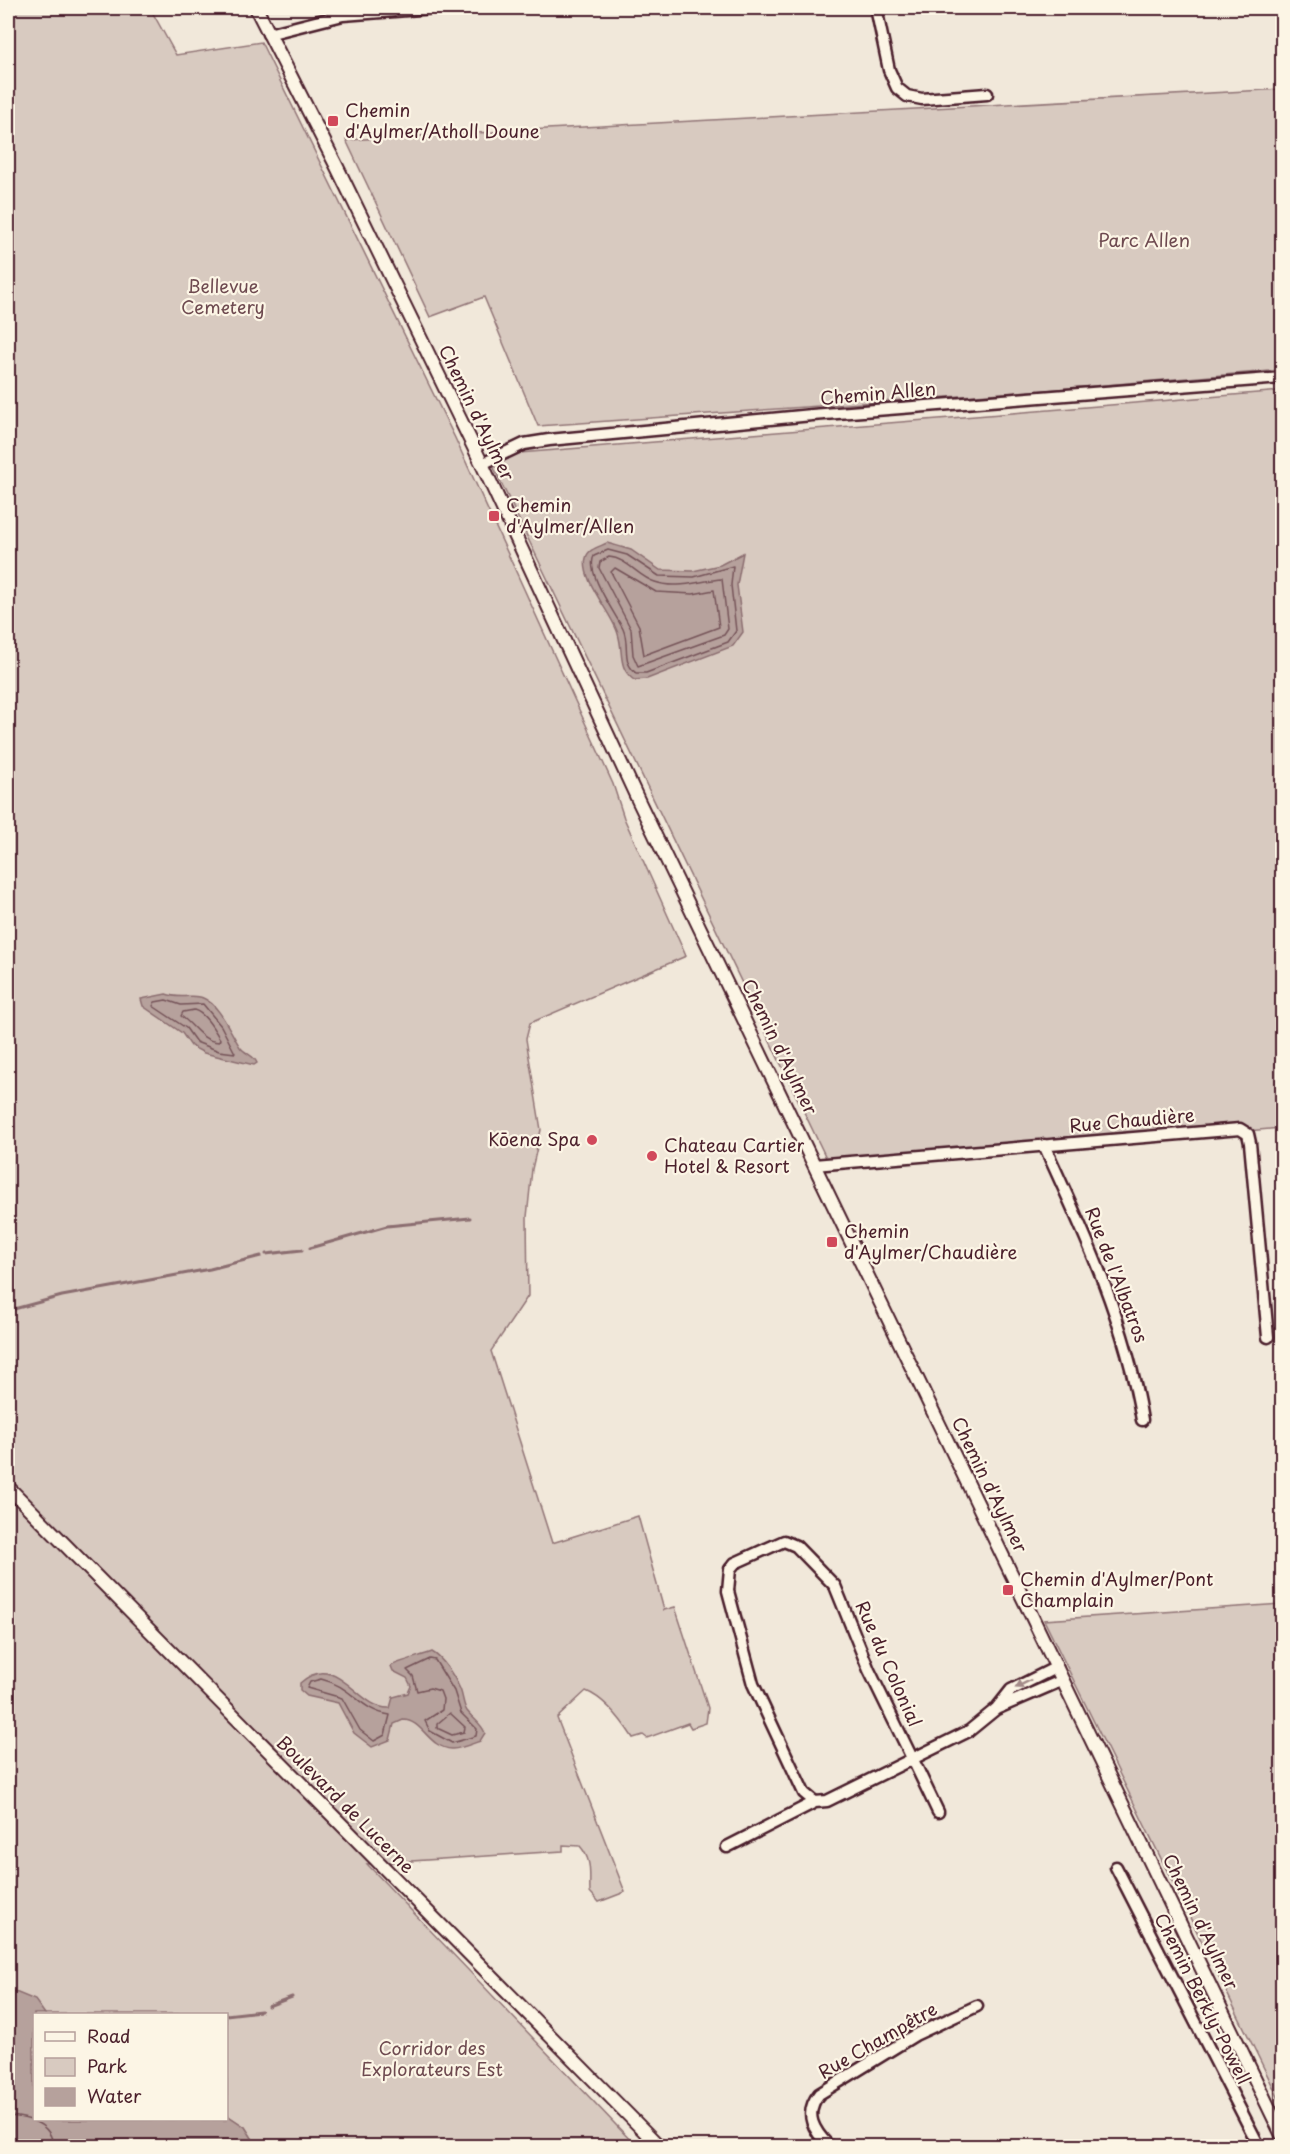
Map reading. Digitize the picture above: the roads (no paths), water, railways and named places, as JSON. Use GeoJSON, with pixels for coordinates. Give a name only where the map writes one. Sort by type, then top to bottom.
{"type":"FeatureCollection","features":[{"type":"Feature","properties":{"kind":"main road","name":"Chemin d'Aylmer"},"geometry":{"type":"LineString","coordinates":[[256,8],[337,167],[482,464],[639,802],[1282,2135]]}},
{"type":"Feature","properties":{"kind":"main road","name":"Boulevard de Lucerne"},"geometry":{"type":"LineString","coordinates":[[8,1487],[659,2146]]}},
{"type":"Feature","properties":{"kind":"street"},"geometry":{"type":"LineString","coordinates":[[268,34],[343,15],[433,8]]}},
{"type":"Feature","properties":{"kind":"street"},"geometry":{"type":"LineString","coordinates":[[876,8],[889,70],[897,88],[907,96],[922,99],[987,94]]}},
{"type":"Feature","properties":{"kind":"street","name":"Chemin Allen"},"geometry":{"type":"LineString","coordinates":[[482,464],[524,444],[549,440],[812,415],[1282,378]]}},
{"type":"Feature","properties":{"kind":"street","name":"Rue Chaudière"},"geometry":{"type":"LineString","coordinates":[[814,1165],[1240,1128],[1248,1134],[1268,1337]]}},
{"type":"Feature","properties":{"kind":"street","name":"Rue de l'Albatros"},"geometry":{"type":"LineString","coordinates":[[1044,1145],[1112,1300],[1132,1368],[1142,1420]]}},
{"type":"Feature","properties":{"kind":"street","name":"Rue du Colonial"},"geometry":{"type":"LineString","coordinates":[[815,1802],[804,1793],[757,1695],[727,1581],[730,1569],[735,1563],[777,1543],[790,1543],[832,1581],[839,1593],[869,1670],[938,1812]]}},
{"type":"Feature","properties":{"kind":"street"},"geometry":{"type":"LineString","coordinates":[[726,1847],[815,1802],[827,1800],[969,1731],[996,1709],[1011,1690],[1057,1667]]}},
{"type":"Feature","properties":{"kind":"street"},"geometry":{"type":"LineString","coordinates":[[996,1709],[1063,1680]]}},
{"type":"Feature","properties":{"kind":"street","name":"Chemin Berkly-Powell"},"geometry":{"type":"LineString","coordinates":[[1116,1867],[1259,2146]]}},
{"type":"Feature","properties":{"kind":"street","name":"Rue Champêtre"},"geometry":{"type":"LineString","coordinates":[[829,2146],[815,2131],[810,2117],[813,2104],[819,2094],[915,2035],[977,2006]]}},
{"type":"Feature","properties":{"kind":"water"},"geometry":{"type":"Polygon","coordinates":[[[607,543],[631,550],[660,570],[693,571],[720,565],[743,553],[737,585],[743,632],[733,646],[647,679],[634,680],[625,670],[615,626],[592,586],[585,567],[589,552],[607,543]]]}},
{"type":"Feature","properties":{"kind":"water"},"geometry":{"type":"Polygon","coordinates":[[[166,994],[195,996],[215,1006],[240,1047],[257,1063],[254,1065],[204,1053],[191,1046],[182,1033],[143,1006],[141,999],[166,994]]]}},
{"type":"Feature","properties":{"kind":"water"},"geometry":{"type":"Polygon","coordinates":[[[432,1652],[452,1674],[467,1711],[485,1733],[480,1741],[459,1748],[444,1747],[437,1744],[416,1724],[403,1720],[394,1724],[390,1740],[372,1747],[354,1733],[338,1703],[307,1696],[300,1690],[300,1683],[313,1674],[325,1673],[336,1676],[378,1706],[390,1708],[393,1697],[408,1693],[411,1686],[407,1678],[393,1671],[391,1666],[432,1652]]]}},
{"type":"Feature","properties":{"kind":"water"},"geometry":{"type":"Polygon","coordinates":[[[13,1991],[35,2000],[44,2013],[33,2013],[33,2121],[228,2121],[228,2116],[245,2127],[257,2146],[38,2146],[8,2139],[8,1993],[13,1991]]]}},
{"type":"Feature","properties":{"kind":"waterway"},"geometry":{"type":"LineString","coordinates":[[310,1248],[387,1226],[470,1218]]}},
{"type":"Feature","properties":{"kind":"waterway"},"geometry":{"type":"LineString","coordinates":[[266,1254],[302,1250]]}},
{"type":"Feature","properties":{"kind":"waterway"},"geometry":{"type":"LineString","coordinates":[[14,1309],[62,1296],[210,1269],[261,1256]]}},
{"type":"Feature","properties":{"kind":"waterway"},"geometry":{"type":"LineString","coordinates":[[268,2006],[292,1997]]}},
{"type":"Feature","properties":{"kind":"waterway"},"geometry":{"type":"LineString","coordinates":[[228,2015],[261,2011]]}},
{"type":"Feature","properties":{"kind":"place","name":"Chemin d'Aylmer/Atholl Doune"},"geometry":{"type":"Point","coordinates":[333,121]}},
{"type":"Feature","properties":{"kind":"place","name":"Chemin d'Aylmer/Allen"},"geometry":{"type":"Point","coordinates":[494,516]}},
{"type":"Feature","properties":{"kind":"place","name":"Kōena Spa"},"geometry":{"type":"Point","coordinates":[592,1140]}},
{"type":"Feature","properties":{"kind":"place","name":"Chateau Cartier Hotel & Resort"},"geometry":{"type":"Point","coordinates":[652,1156]}},
{"type":"Feature","properties":{"kind":"place","name":"Chemin d'Aylmer/Chaudière"},"geometry":{"type":"Point","coordinates":[832,1242]}},
{"type":"Feature","properties":{"kind":"place","name":"Chemin d'Aylmer/Pont Champlain"},"geometry":{"type":"Point","coordinates":[1008,1590]}},
{"type":"Feature","properties":{"kind":"park label","name":"Parc Allen"},"geometry":{"type":"Point","coordinates":[1144,241]}},
{"type":"Feature","properties":{"kind":"park label","name":"Bellevue Cemetery"},"geometry":{"type":"Point","coordinates":[223,297]}},
{"type":"Feature","properties":{"kind":"park label","name":"Corridor des Explorateurs Est"},"geometry":{"type":"Point","coordinates":[432,2059]}}]}
